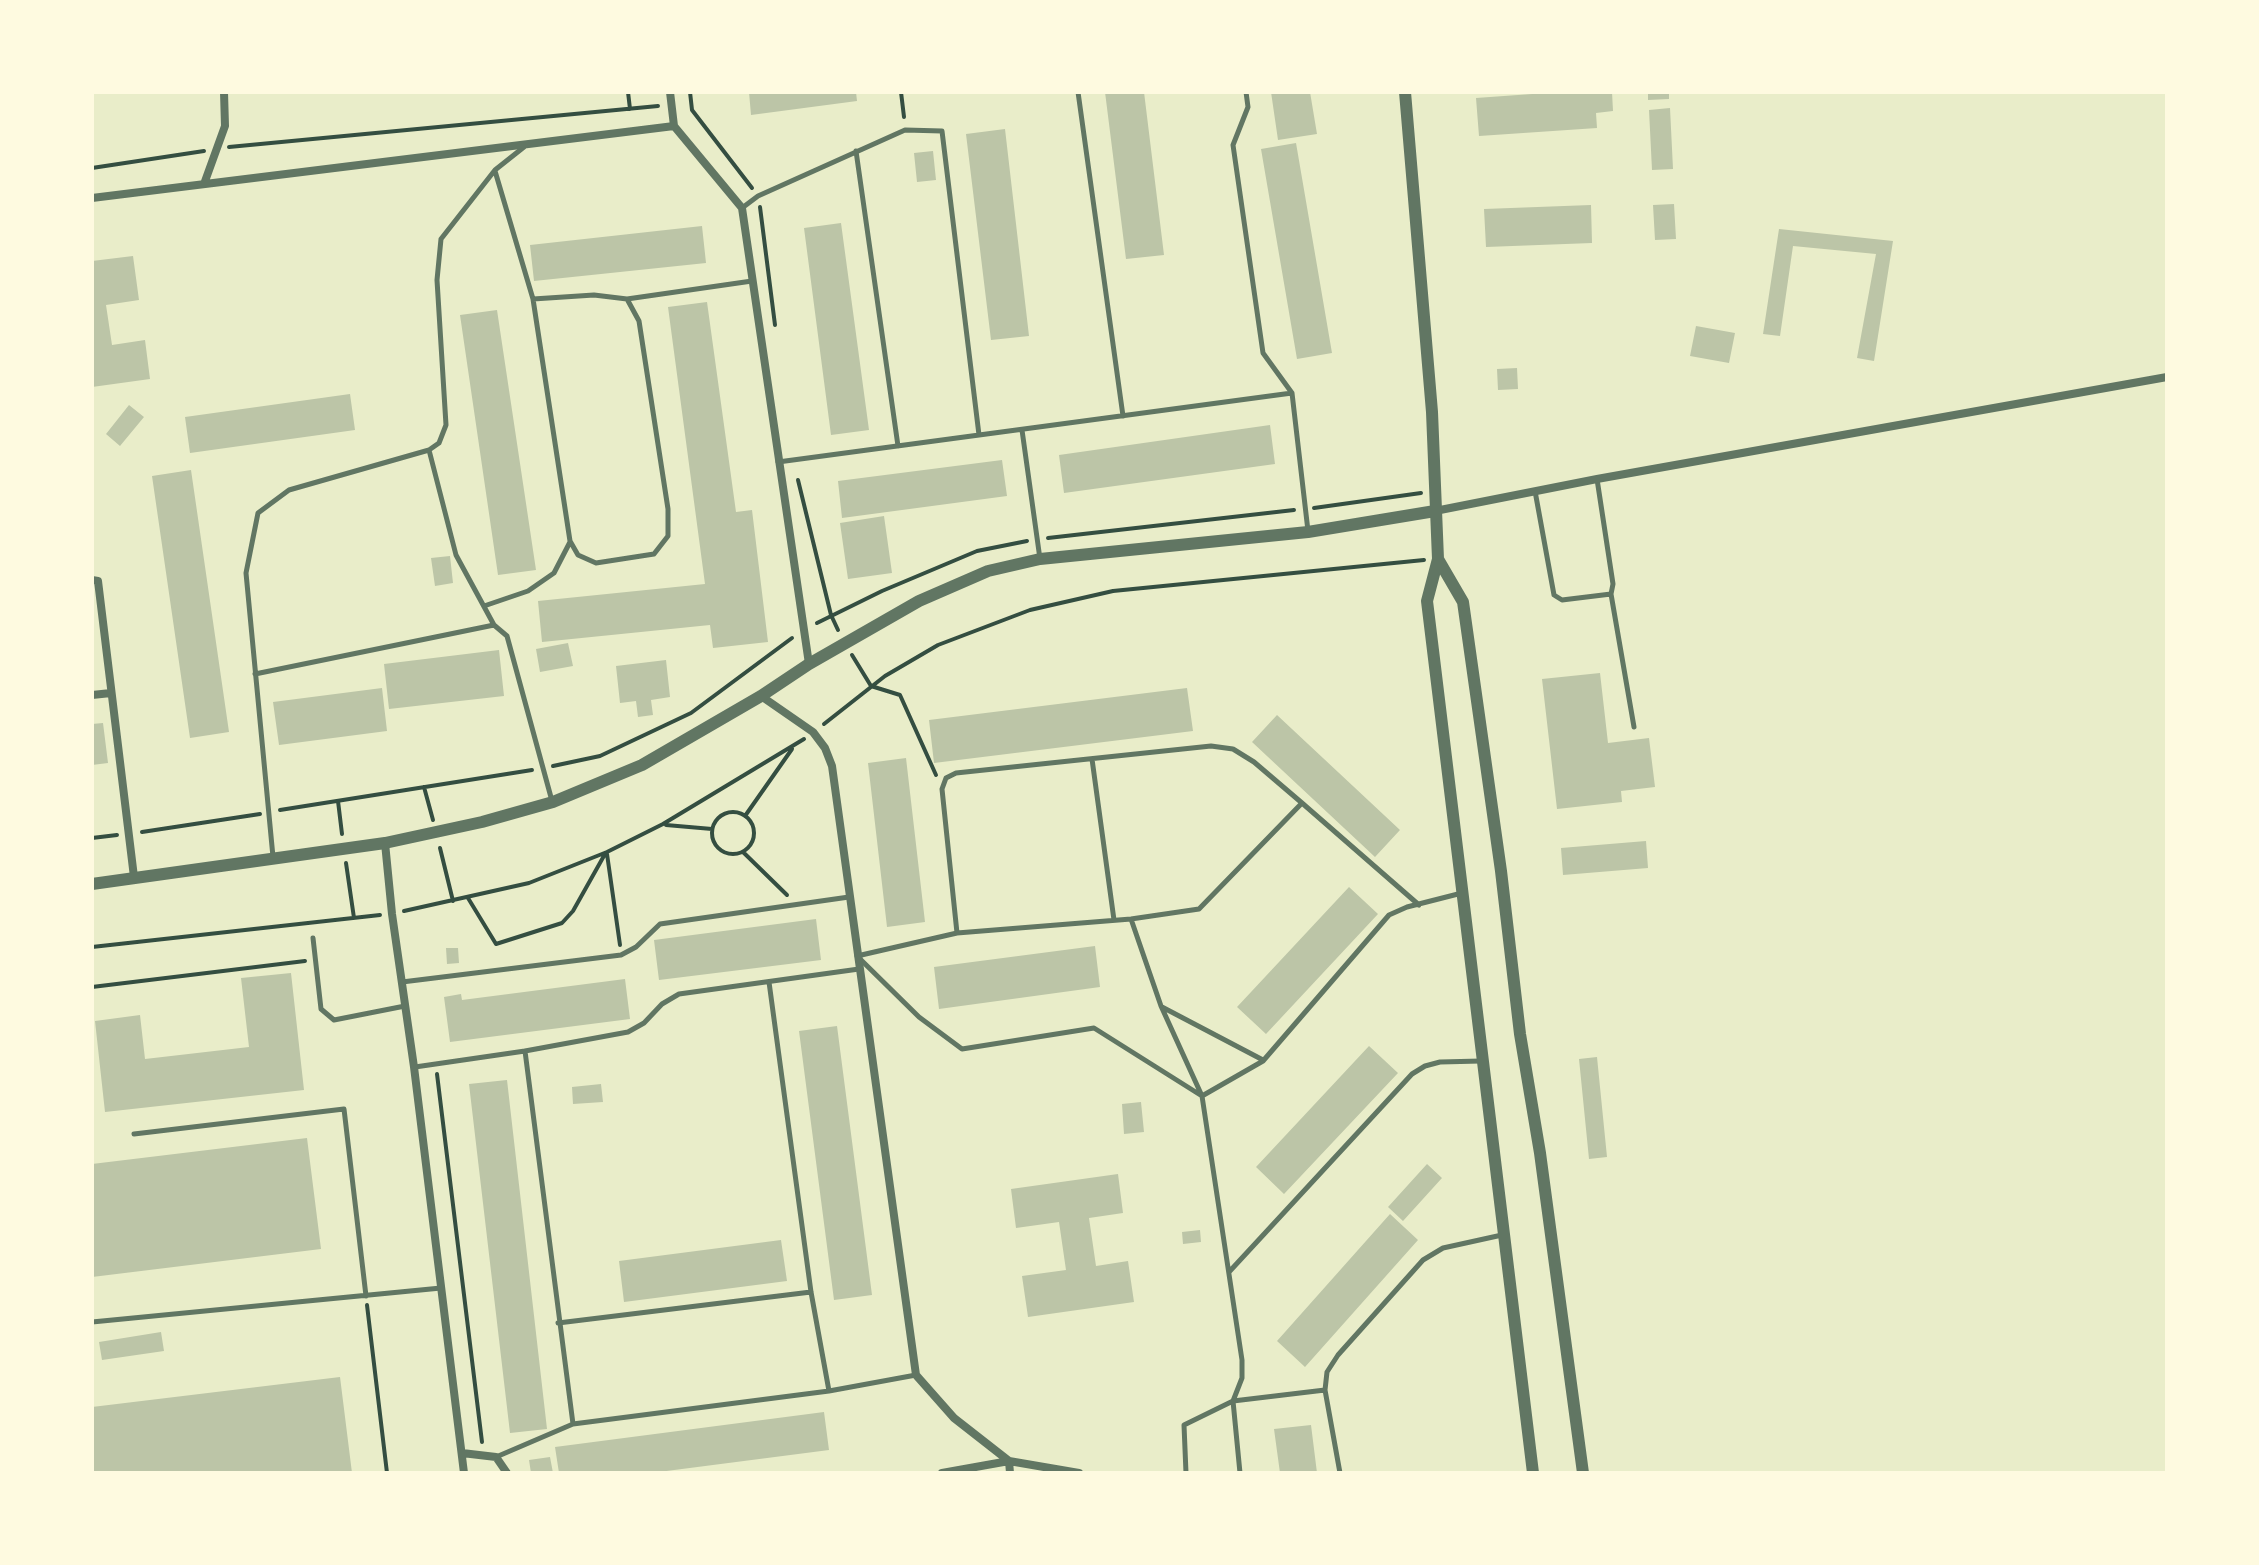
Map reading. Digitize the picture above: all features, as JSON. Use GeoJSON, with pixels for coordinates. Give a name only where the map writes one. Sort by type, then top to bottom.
{"type":"FeatureCollection","features":[{"type":"Feature","properties":{"kind":"street"},"geometry":{"type":"LineString","coordinates":[[204,184],[225,126],[224,92]]}},
{"type":"Feature","properties":{"kind":"street"},"geometry":{"type":"LineString","coordinates":[[670,92],[674,126],[742,208],[809,664]]}},
{"type":"Feature","properties":{"kind":"street"},"geometry":{"type":"LineString","coordinates":[[1405,92],[1432,412],[1438,559],[1427,601],[1533,1473]]}},
{"type":"Feature","properties":{"kind":"street"},"geometry":{"type":"LineString","coordinates":[[92,198],[674,126]]}},
{"type":"Feature","properties":{"kind":"street"},"geometry":{"type":"LineString","coordinates":[[92,884],[385,843],[482,822],[553,802],[642,765],[919,601],[988,571],[1040,559],[1308,532],[2167,377]]}},
{"type":"Feature","properties":{"kind":"street"},"geometry":{"type":"LineString","coordinates":[[1438,559],[1463,602],[1501,871],[1520,1034],[1540,1153],[1583,1473]]}},
{"type":"Feature","properties":{"kind":"street"},"geometry":{"type":"LineString","coordinates":[[92,580],[98,581],[134,877]]}},
{"type":"Feature","properties":{"kind":"street"},"geometry":{"type":"LineString","coordinates":[[92,695],[111,693]]}},
{"type":"Feature","properties":{"kind":"street"},"geometry":{"type":"LineString","coordinates":[[761,696],[813,732],[825,748],[832,766],[916,1375],[954,1418],[1009,1461],[1010,1473]]}},
{"type":"Feature","properties":{"kind":"street"},"geometry":{"type":"LineString","coordinates":[[385,843],[464,1473]]}},
{"type":"Feature","properties":{"kind":"street"},"geometry":{"type":"LineString","coordinates":[[462,1453],[496,1457],[507,1473]]}},
{"type":"Feature","properties":{"kind":"street"},"geometry":{"type":"LineString","coordinates":[[942,1473],[1009,1461],[1079,1473]]}},
{"type":"Feature","properties":{"kind":"lane"},"geometry":{"type":"LineString","coordinates":[[1078,92],[1123,416]]}},
{"type":"Feature","properties":{"kind":"lane"},"geometry":{"type":"LineString","coordinates":[[1246,92],[1248,107],[1233,145],[1263,353],[1292,393],[1308,532]]}},
{"type":"Feature","properties":{"kind":"lane"},"geometry":{"type":"LineString","coordinates":[[742,208],[758,196],[905,130],[942,131],[979,435]]}},
{"type":"Feature","properties":{"kind":"lane"},"geometry":{"type":"LineString","coordinates":[[273,858],[246,573],[258,513],[289,490],[429,450],[439,443],[446,425],[437,280],[441,239],[495,170],[527,144]]}},
{"type":"Feature","properties":{"kind":"lane"},"geometry":{"type":"LineString","coordinates":[[856,151],[898,446]]}},
{"type":"Feature","properties":{"kind":"lane"},"geometry":{"type":"LineString","coordinates":[[495,170],[533,299],[570,541],[578,555],[596,563],[654,554],[668,536],[668,509],[639,321],[627,299]]}},
{"type":"Feature","properties":{"kind":"lane"},"geometry":{"type":"LineString","coordinates":[[533,299],[594,295],[627,299],[752,281]]}},
{"type":"Feature","properties":{"kind":"lane"},"geometry":{"type":"LineString","coordinates":[[777,462],[1292,393]]}},
{"type":"Feature","properties":{"kind":"lane"},"geometry":{"type":"LineString","coordinates":[[1022,430],[1040,559]]}},
{"type":"Feature","properties":{"kind":"lane"},"geometry":{"type":"LineString","coordinates":[[429,450],[456,555],[494,625],[507,636],[553,802]]}},
{"type":"Feature","properties":{"kind":"lane"},"geometry":{"type":"LineString","coordinates":[[1597,479],[1613,584],[1611,594],[1634,727]]}},
{"type":"Feature","properties":{"kind":"lane"},"geometry":{"type":"LineString","coordinates":[[1535,491],[1554,595],[1562,600],[1611,594]]}},
{"type":"Feature","properties":{"kind":"lane"},"geometry":{"type":"LineString","coordinates":[[484,606],[528,591],[554,573],[570,541]]}},
{"type":"Feature","properties":{"kind":"lane"},"geometry":{"type":"LineString","coordinates":[[255,674],[494,625]]}},
{"type":"Feature","properties":{"kind":"lane"},"geometry":{"type":"LineString","coordinates":[[957,933],[942,789],[946,778],[956,773],[1211,746],[1233,749],[1254,762],[1419,905]]}},
{"type":"Feature","properties":{"kind":"lane"},"geometry":{"type":"LineString","coordinates":[[1092,759],[1114,920]]}},
{"type":"Feature","properties":{"kind":"lane"},"geometry":{"type":"LineString","coordinates":[[857,956],[957,933],[1131,919],[1199,909],[1302,803]]}},
{"type":"Feature","properties":{"kind":"lane"},"geometry":{"type":"LineString","coordinates":[[1202,1096],[1263,1061],[1389,915],[1407,907],[1462,893]]}},
{"type":"Feature","properties":{"kind":"lane"},"geometry":{"type":"LineString","coordinates":[[402,982],[621,955],[629,952],[660,924],[849,897]]}},
{"type":"Feature","properties":{"kind":"lane"},"geometry":{"type":"LineString","coordinates":[[1131,919],[1161,1006],[1202,1096],[1242,1360],[1242,1378],[1233,1401],[1240,1473]]}},
{"type":"Feature","properties":{"kind":"lane"},"geometry":{"type":"LineString","coordinates":[[313,938],[321,1009],[334,1020],[406,1006]]}},
{"type":"Feature","properties":{"kind":"lane"},"geometry":{"type":"LineString","coordinates":[[857,956],[919,1017],[962,1049],[1094,1028],[1202,1096]]}},
{"type":"Feature","properties":{"kind":"lane"},"geometry":{"type":"LineString","coordinates":[[414,1067],[628,1032],[679,994],[859,969]]}},
{"type":"Feature","properties":{"kind":"lane"},"geometry":{"type":"LineString","coordinates":[[769,982],[811,1292],[829,1391]]}},
{"type":"Feature","properties":{"kind":"lane"},"geometry":{"type":"LineString","coordinates":[[1161,1006],[1263,1061]]}},
{"type":"Feature","properties":{"kind":"lane"},"geometry":{"type":"LineString","coordinates":[[525,1051],[573,1424]]}},
{"type":"Feature","properties":{"kind":"lane"},"geometry":{"type":"LineString","coordinates":[[1229,1272],[1412,1074],[1440,1062],[1482,1061]]}},
{"type":"Feature","properties":{"kind":"lane"},"geometry":{"type":"LineString","coordinates":[[134,1134],[344,1109],[366,1296]]}},
{"type":"Feature","properties":{"kind":"lane"},"geometry":{"type":"LineString","coordinates":[[1340,1473],[1325,1390],[1327,1372],[1338,1355],[1423,1260],[1443,1248],[1503,1235]]}},
{"type":"Feature","properties":{"kind":"lane"},"geometry":{"type":"LineString","coordinates":[[92,1322],[442,1287]]}},
{"type":"Feature","properties":{"kind":"lane"},"geometry":{"type":"LineString","coordinates":[[558,1323],[811,1292]]}},
{"type":"Feature","properties":{"kind":"lane"},"geometry":{"type":"LineString","coordinates":[[496,1457],[573,1424],[829,1391],[916,1375]]}},
{"type":"Feature","properties":{"kind":"lane"},"geometry":{"type":"LineString","coordinates":[[1186,1473],[1184,1425],[1233,1401],[1325,1390]]}},
{"type":"Feature","properties":{"kind":"path"},"geometry":{"type":"LineString","coordinates":[[628,92],[632,131]]}},
{"type":"Feature","properties":{"kind":"path"},"geometry":{"type":"LineString","coordinates":[[901,92],[905,130]]}},
{"type":"Feature","properties":{"kind":"path"},"geometry":{"type":"LineString","coordinates":[[92,168],[218,148],[671,104]]}},
{"type":"Feature","properties":{"kind":"path"},"geometry":{"type":"LineString","coordinates":[[92,838],[543,768],[600,756],[691,713],[763,657],[803,631],[882,591],[977,551],[1037,539],[1434,492]]}},
{"type":"Feature","properties":{"kind":"path"},"geometry":{"type":"LineString","coordinates":[[92,947],[392,914],[529,883],[607,852],[663,824],[793,747],[871,686],[938,645],[1030,610],[1113,591],[1438,559]]}},
{"type":"Feature","properties":{"kind":"path"},"geometry":{"type":"LineString","coordinates":[[871,686],[900,695],[942,789]]}},
{"type":"Feature","properties":{"kind":"path"},"geometry":{"type":"LineString","coordinates":[[745,816],[793,747]]}},
{"type":"Feature","properties":{"kind":"path"},"geometry":{"type":"LineString","coordinates":[[735,812],[745,816],[752,824],[754,834],[751,844],[743,852],[724,853],[712,839],[716,819],[725,813],[735,812]]}},
{"type":"Feature","properties":{"kind":"path"},"geometry":{"type":"LineString","coordinates":[[663,824],[712,829]]}},
{"type":"Feature","properties":{"kind":"path"},"geometry":{"type":"LineString","coordinates":[[468,898],[496,944],[562,923],[573,911],[607,852]]}},
{"type":"Feature","properties":{"kind":"path"},"geometry":{"type":"LineString","coordinates":[[607,852],[621,955]]}},
{"type":"Feature","properties":{"kind":"path"},"geometry":{"type":"LineString","coordinates":[[743,852],[796,904]]}},
{"type":"Feature","properties":{"kind":"path"},"geometry":{"type":"LineString","coordinates":[[92,987],[315,960]]}},
{"type":"Feature","properties":{"kind":"path"},"geometry":{"type":"LineString","coordinates":[[436,1064],[483,1456]]}},
{"type":"Feature","properties":{"kind":"path"},"geometry":{"type":"LineString","coordinates":[[366,1296],[387,1473]]}},
{"type":"Feature","properties":{"kind":"building"},"geometry":{"type":"Polygon","coordinates":[[[749,92],[856,92],[857,101],[751,115],[749,92]]]}},
{"type":"Feature","properties":{"kind":"building"},"geometry":{"type":"Polygon","coordinates":[[[1105,92],[1144,92],[1164,255],[1126,259],[1105,92]]]}},
{"type":"Feature","properties":{"kind":"building"},"geometry":{"type":"Polygon","coordinates":[[[1271,92],[1310,92],[1317,134],[1278,140],[1271,92]]]}},
{"type":"Feature","properties":{"kind":"building"},"geometry":{"type":"Polygon","coordinates":[[[1612,92],[1613,111],[1596,113],[1597,128],[1479,136],[1476,98],[1612,92]]]}},
{"type":"Feature","properties":{"kind":"building"},"geometry":{"type":"Polygon","coordinates":[[[1648,92],[1669,92],[1669,99],[1648,100],[1648,92]]]}},
{"type":"Feature","properties":{"kind":"building"},"geometry":{"type":"Polygon","coordinates":[[[1670,108],[1673,169],[1652,170],[1649,110],[1670,108]]]}},
{"type":"Feature","properties":{"kind":"building"},"geometry":{"type":"Polygon","coordinates":[[[1005,129],[1029,336],[991,340],[966,134],[1005,129]]]}},
{"type":"Feature","properties":{"kind":"building"},"geometry":{"type":"Polygon","coordinates":[[[1296,143],[1332,353],[1297,359],[1261,149],[1296,143]]]}},
{"type":"Feature","properties":{"kind":"building"},"geometry":{"type":"Polygon","coordinates":[[[933,151],[936,180],[917,182],[914,153],[933,151]]]}},
{"type":"Feature","properties":{"kind":"building"},"geometry":{"type":"Polygon","coordinates":[[[1674,204],[1676,239],[1655,240],[1653,205],[1674,204]]]}},
{"type":"Feature","properties":{"kind":"building"},"geometry":{"type":"Polygon","coordinates":[[[1591,205],[1592,243],[1486,247],[1484,209],[1591,205]]]}},
{"type":"Feature","properties":{"kind":"building"},"geometry":{"type":"Polygon","coordinates":[[[841,223],[869,430],[831,435],[804,228],[841,223]]]}},
{"type":"Feature","properties":{"kind":"building"},"geometry":{"type":"Polygon","coordinates":[[[702,226],[706,263],[534,281],[530,245],[702,226]]]}},
{"type":"Feature","properties":{"kind":"building"},"geometry":{"type":"Polygon","coordinates":[[[1779,229],[1893,241],[1874,361],[1857,358],[1876,254],[1793,246],[1780,336],[1763,334],[1779,229]]]}},
{"type":"Feature","properties":{"kind":"building"},"geometry":{"type":"Polygon","coordinates":[[[133,256],[139,300],[106,305],[112,345],[145,340],[150,379],[92,387],[92,261],[133,256]]]}},
{"type":"Feature","properties":{"kind":"building"},"geometry":{"type":"Polygon","coordinates":[[[707,302],[736,512],[752,510],[768,642],[713,648],[710,625],[542,642],[538,601],[705,584],[668,307],[707,302]]]}},
{"type":"Feature","properties":{"kind":"building"},"geometry":{"type":"Polygon","coordinates":[[[497,310],[536,570],[498,575],[460,315],[497,310]]]}},
{"type":"Feature","properties":{"kind":"building"},"geometry":{"type":"Polygon","coordinates":[[[1696,326],[1735,333],[1729,363],[1690,356],[1696,326]]]}},
{"type":"Feature","properties":{"kind":"building"},"geometry":{"type":"Polygon","coordinates":[[[1517,368],[1518,389],[1498,390],[1497,369],[1517,368]]]}},
{"type":"Feature","properties":{"kind":"building"},"geometry":{"type":"Polygon","coordinates":[[[350,394],[355,430],[190,453],[185,417],[350,394]]]}},
{"type":"Feature","properties":{"kind":"building"},"geometry":{"type":"Polygon","coordinates":[[[129,405],[144,417],[120,446],[106,434],[129,405]]]}},
{"type":"Feature","properties":{"kind":"building"},"geometry":{"type":"Polygon","coordinates":[[[1270,425],[1275,464],[1064,493],[1059,455],[1270,425]]]}},
{"type":"Feature","properties":{"kind":"building"},"geometry":{"type":"Polygon","coordinates":[[[1002,460],[1007,496],[842,518],[838,481],[1002,460]]]}},
{"type":"Feature","properties":{"kind":"building"},"geometry":{"type":"Polygon","coordinates":[[[191,470],[229,732],[190,738],[152,476],[191,470]]]}},
{"type":"Feature","properties":{"kind":"building"},"geometry":{"type":"Polygon","coordinates":[[[884,516],[892,573],[848,579],[840,523],[884,516]]]}},
{"type":"Feature","properties":{"kind":"building"},"geometry":{"type":"Polygon","coordinates":[[[450,556],[453,583],[435,586],[431,558],[450,556]]]}},
{"type":"Feature","properties":{"kind":"building"},"geometry":{"type":"Polygon","coordinates":[[[568,643],[573,666],[540,672],[536,649],[568,643]]]}},
{"type":"Feature","properties":{"kind":"building"},"geometry":{"type":"Polygon","coordinates":[[[499,650],[504,696],[389,709],[384,664],[499,650]]]}},
{"type":"Feature","properties":{"kind":"building"},"geometry":{"type":"Polygon","coordinates":[[[666,660],[670,697],[651,700],[653,715],[638,717],[636,701],[620,703],[616,666],[666,660]]]}},
{"type":"Feature","properties":{"kind":"building"},"geometry":{"type":"Polygon","coordinates":[[[1600,673],[1608,743],[1649,738],[1655,787],[1621,791],[1622,802],[1557,809],[1542,679],[1600,673]]]}},
{"type":"Feature","properties":{"kind":"building"},"geometry":{"type":"Polygon","coordinates":[[[382,688],[387,731],[279,745],[273,702],[382,688]]]}},
{"type":"Feature","properties":{"kind":"building"},"geometry":{"type":"Polygon","coordinates":[[[1187,688],[1193,731],[934,763],[929,720],[1187,688]]]}},
{"type":"Feature","properties":{"kind":"building"},"geometry":{"type":"Polygon","coordinates":[[[1277,715],[1400,830],[1375,857],[1252,742],[1277,715]]]}},
{"type":"Feature","properties":{"kind":"building"},"geometry":{"type":"Polygon","coordinates":[[[103,723],[108,763],[92,765],[92,724],[103,723]]]}},
{"type":"Feature","properties":{"kind":"building"},"geometry":{"type":"Polygon","coordinates":[[[906,758],[925,922],[887,927],[868,763],[906,758]]]}},
{"type":"Feature","properties":{"kind":"building"},"geometry":{"type":"Polygon","coordinates":[[[1646,841],[1648,868],[1563,875],[1561,848],[1646,841]]]}},
{"type":"Feature","properties":{"kind":"building"},"geometry":{"type":"Polygon","coordinates":[[[1349,887],[1378,914],[1266,1034],[1237,1007],[1349,887]]]}},
{"type":"Feature","properties":{"kind":"building"},"geometry":{"type":"Polygon","coordinates":[[[816,919],[821,960],[659,980],[654,940],[816,919]]]}},
{"type":"Feature","properties":{"kind":"building"},"geometry":{"type":"Polygon","coordinates":[[[1095,946],[1100,987],[939,1009],[934,967],[1095,946]]]}},
{"type":"Feature","properties":{"kind":"building"},"geometry":{"type":"Polygon","coordinates":[[[446,948],[458,948],[459,963],[447,964],[446,948]]]}},
{"type":"Feature","properties":{"kind":"building"},"geometry":{"type":"Polygon","coordinates":[[[291,973],[304,1090],[105,1112],[95,1021],[140,1015],[145,1059],[249,1047],[241,978],[291,973]]]}},
{"type":"Feature","properties":{"kind":"building"},"geometry":{"type":"Polygon","coordinates":[[[625,979],[630,1019],[450,1042],[444,997],[461,994],[462,1000],[625,979]]]}},
{"type":"Feature","properties":{"kind":"building"},"geometry":{"type":"Polygon","coordinates":[[[837,1026],[872,1295],[834,1300],[799,1031],[837,1026]]]}},
{"type":"Feature","properties":{"kind":"building"},"geometry":{"type":"Polygon","coordinates":[[[1369,1046],[1398,1073],[1284,1194],[1256,1167],[1369,1046]]]}},
{"type":"Feature","properties":{"kind":"building"},"geometry":{"type":"Polygon","coordinates":[[[1597,1057],[1607,1157],[1589,1159],[1579,1059],[1597,1057]]]}},
{"type":"Feature","properties":{"kind":"building"},"geometry":{"type":"Polygon","coordinates":[[[507,1080],[547,1429],[510,1433],[469,1084],[507,1080]]]}},
{"type":"Feature","properties":{"kind":"building"},"geometry":{"type":"Polygon","coordinates":[[[601,1084],[603,1102],[573,1104],[572,1087],[601,1084]]]}},
{"type":"Feature","properties":{"kind":"building"},"geometry":{"type":"Polygon","coordinates":[[[1141,1102],[1144,1132],[1124,1134],[1122,1104],[1141,1102]]]}},
{"type":"Feature","properties":{"kind":"building"},"geometry":{"type":"Polygon","coordinates":[[[307,1138],[321,1249],[92,1277],[92,1164],[307,1138]]]}},
{"type":"Feature","properties":{"kind":"building"},"geometry":{"type":"Polygon","coordinates":[[[1427,1164],[1442,1178],[1403,1221],[1388,1207],[1427,1164]]]}},
{"type":"Feature","properties":{"kind":"building"},"geometry":{"type":"Polygon","coordinates":[[[1118,1174],[1123,1213],[1089,1218],[1096,1266],[1128,1261],[1134,1302],[1028,1317],[1022,1276],[1066,1270],[1059,1222],[1016,1228],[1011,1189],[1118,1174]]]}},
{"type":"Feature","properties":{"kind":"building"},"geometry":{"type":"Polygon","coordinates":[[[1390,1214],[1418,1240],[1305,1367],[1277,1341],[1390,1214]]]}},
{"type":"Feature","properties":{"kind":"building"},"geometry":{"type":"Polygon","coordinates":[[[1200,1230],[1201,1242],[1183,1244],[1182,1232],[1200,1230]]]}},
{"type":"Feature","properties":{"kind":"building"},"geometry":{"type":"Polygon","coordinates":[[[781,1240],[787,1281],[624,1302],[619,1261],[781,1240]]]}},
{"type":"Feature","properties":{"kind":"building"},"geometry":{"type":"Polygon","coordinates":[[[161,1332],[164,1351],[102,1360],[99,1342],[161,1332]]]}},
{"type":"Feature","properties":{"kind":"building"},"geometry":{"type":"Polygon","coordinates":[[[340,1377],[352,1473],[92,1473],[92,1407],[340,1377]]]}},
{"type":"Feature","properties":{"kind":"building"},"geometry":{"type":"Polygon","coordinates":[[[824,1412],[829,1450],[651,1473],[559,1473],[555,1447],[824,1412]]]}},
{"type":"Feature","properties":{"kind":"building"},"geometry":{"type":"Polygon","coordinates":[[[1311,1425],[1317,1473],[1280,1473],[1274,1429],[1311,1425]]]}},
{"type":"Feature","properties":{"kind":"building"},"geometry":{"type":"Polygon","coordinates":[[[550,1457],[553,1473],[531,1473],[529,1460],[550,1457]]]}}]}
